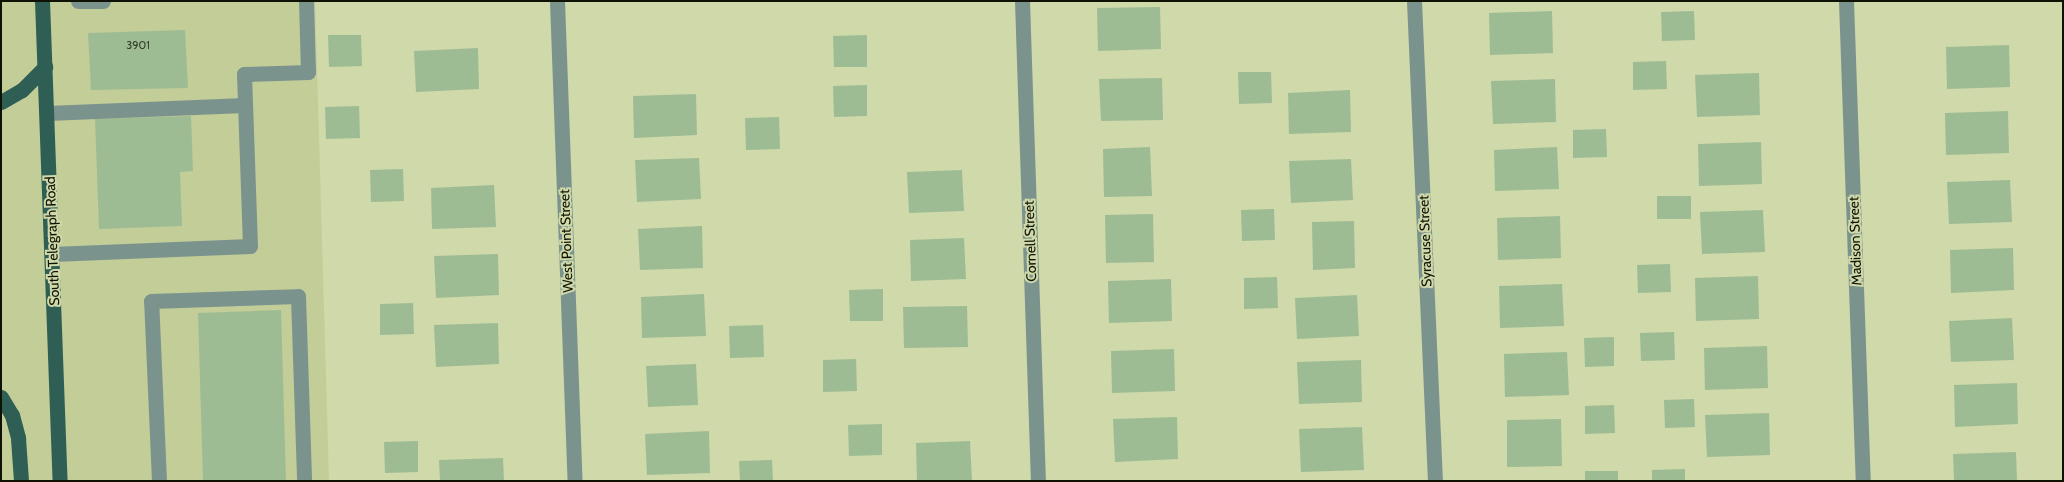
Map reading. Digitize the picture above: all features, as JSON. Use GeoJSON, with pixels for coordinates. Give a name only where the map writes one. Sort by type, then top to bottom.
{"type":"FeatureCollection","features":[{"type":"Feature","properties":{"kind":"main road","name":"South Telegraph Road"},"geometry":{"type":"LineString","coordinates":[[42,1],[60,481]]}},
{"type":"Feature","properties":{"kind":"main road"},"geometry":{"type":"LineString","coordinates":[[1,102],[22,90],[45,67]]}},
{"type":"Feature","properties":{"kind":"main road"},"geometry":{"type":"LineString","coordinates":[[1,397],[12,416],[18,438],[21,481]]}},
{"type":"Feature","properties":{"kind":"street"},"geometry":{"type":"LineString","coordinates":[[78,1],[103,1]]}},
{"type":"Feature","properties":{"kind":"street"},"geometry":{"type":"LineString","coordinates":[[52,254],[250,246],[244,74],[308,72],[306,1]]}},
{"type":"Feature","properties":{"kind":"street","name":"West Point Street"},"geometry":{"type":"LineString","coordinates":[[557,1],[576,481]]}},
{"type":"Feature","properties":{"kind":"street","name":"Cornell Street"},"geometry":{"type":"LineString","coordinates":[[1022,1],[1038,481]]}},
{"type":"Feature","properties":{"kind":"street","name":"Syracuse Street"},"geometry":{"type":"LineString","coordinates":[[1414,1],[1435,481]]}},
{"type":"Feature","properties":{"kind":"street","name":"Madison Street"},"geometry":{"type":"LineString","coordinates":[[1846,1],[1863,481]]}},
{"type":"Feature","properties":{"kind":"street"},"geometry":{"type":"LineString","coordinates":[[47,113],[245,105]]}},
{"type":"Feature","properties":{"kind":"street"},"geometry":{"type":"LineString","coordinates":[[159,481],[151,301],[298,296],[304,481]]}},
{"type":"Feature","properties":{"kind":"shaded area"},"geometry":{"type":"Polygon","coordinates":[[[1,1],[315,1],[329,481],[1,481],[1,1]]]}},
{"type":"Feature","properties":{"kind":"building"},"geometry":{"type":"Polygon","coordinates":[[[1160,7],[1161,49],[1098,51],[1097,8],[1160,7]]]}},
{"type":"Feature","properties":{"kind":"building"},"geometry":{"type":"Polygon","coordinates":[[[1552,11],[1553,53],[1490,55],[1489,13],[1552,11]]]}},
{"type":"Feature","properties":{"kind":"building"},"geometry":{"type":"Polygon","coordinates":[[[1694,11],[1695,40],[1662,41],[1661,12],[1694,11]]]}},
{"type":"Feature","properties":{"kind":"building"},"geometry":{"type":"Polygon","coordinates":[[[185,30],[188,88],[91,90],[88,33],[185,30]]]}},
{"type":"Feature","properties":{"kind":"building"},"geometry":{"type":"Polygon","coordinates":[[[328,35],[361,35],[362,66],[329,67],[328,35]]]}},
{"type":"Feature","properties":{"kind":"building"},"geometry":{"type":"Polygon","coordinates":[[[867,35],[867,67],[834,67],[833,36],[867,35]]]}},
{"type":"Feature","properties":{"kind":"building"},"geometry":{"type":"Polygon","coordinates":[[[2009,45],[2010,87],[1947,89],[1946,47],[2009,45]]]}},
{"type":"Feature","properties":{"kind":"building"},"geometry":{"type":"Polygon","coordinates":[[[478,48],[479,89],[416,92],[414,51],[478,48]]]}},
{"type":"Feature","properties":{"kind":"building"},"geometry":{"type":"Polygon","coordinates":[[[1666,61],[1667,89],[1633,90],[1633,62],[1666,61]]]}},
{"type":"Feature","properties":{"kind":"building"},"geometry":{"type":"Polygon","coordinates":[[[1238,72],[1271,72],[1272,103],[1239,104],[1238,72]]]}},
{"type":"Feature","properties":{"kind":"building"},"geometry":{"type":"Polygon","coordinates":[[[1759,73],[1760,115],[1697,117],[1695,75],[1759,73]]]}},
{"type":"Feature","properties":{"kind":"building"},"geometry":{"type":"Polygon","coordinates":[[[1162,78],[1163,120],[1101,121],[1099,79],[1162,78]]]}},
{"type":"Feature","properties":{"kind":"building"},"geometry":{"type":"Polygon","coordinates":[[[1555,79],[1556,122],[1493,124],[1491,81],[1555,79]]]}},
{"type":"Feature","properties":{"kind":"building"},"geometry":{"type":"Polygon","coordinates":[[[867,85],[867,116],[834,117],[833,86],[867,85]]]}},
{"type":"Feature","properties":{"kind":"building"},"geometry":{"type":"Polygon","coordinates":[[[1350,90],[1351,132],[1289,134],[1288,93],[1350,90]]]}},
{"type":"Feature","properties":{"kind":"building"},"geometry":{"type":"Polygon","coordinates":[[[696,94],[697,135],[634,138],[633,96],[696,94]]]}},
{"type":"Feature","properties":{"kind":"building"},"geometry":{"type":"Polygon","coordinates":[[[359,106],[360,138],[326,139],[325,107],[359,106]]]}},
{"type":"Feature","properties":{"kind":"building"},"geometry":{"type":"Polygon","coordinates":[[[2008,111],[2009,153],[1946,155],[1945,113],[2008,111]]]}},
{"type":"Feature","properties":{"kind":"building"},"geometry":{"type":"Polygon","coordinates":[[[191,116],[193,171],[180,172],[182,226],[99,229],[95,119],[191,116]]]}},
{"type":"Feature","properties":{"kind":"building"},"geometry":{"type":"Polygon","coordinates":[[[779,117],[780,149],[746,150],[745,118],[779,117]]]}},
{"type":"Feature","properties":{"kind":"building"},"geometry":{"type":"Polygon","coordinates":[[[1606,129],[1607,157],[1573,158],[1573,130],[1606,129]]]}},
{"type":"Feature","properties":{"kind":"building"},"geometry":{"type":"Polygon","coordinates":[[[1761,142],[1762,184],[1699,186],[1698,144],[1761,142]]]}},
{"type":"Feature","properties":{"kind":"building"},"geometry":{"type":"Polygon","coordinates":[[[1150,147],[1152,196],[1104,197],[1103,149],[1150,147]]]}},
{"type":"Feature","properties":{"kind":"building"},"geometry":{"type":"Polygon","coordinates":[[[1557,147],[1559,189],[1495,191],[1494,150],[1557,147]]]}},
{"type":"Feature","properties":{"kind":"building"},"geometry":{"type":"Polygon","coordinates":[[[699,158],[701,199],[637,202],[635,160],[699,158]]]}},
{"type":"Feature","properties":{"kind":"building"},"geometry":{"type":"Polygon","coordinates":[[[1351,159],[1353,200],[1291,203],[1289,161],[1351,159]]]}},
{"type":"Feature","properties":{"kind":"building"},"geometry":{"type":"Polygon","coordinates":[[[403,169],[404,201],[371,202],[370,170],[403,169]]]}},
{"type":"Feature","properties":{"kind":"building"},"geometry":{"type":"Polygon","coordinates":[[[962,170],[964,211],[909,213],[907,172],[962,170]]]}},
{"type":"Feature","properties":{"kind":"building"},"geometry":{"type":"Polygon","coordinates":[[[2010,180],[2012,222],[1949,224],[1947,182],[2010,180]]]}},
{"type":"Feature","properties":{"kind":"building"},"geometry":{"type":"Polygon","coordinates":[[[494,185],[496,227],[432,229],[431,188],[494,185]]]}},
{"type":"Feature","properties":{"kind":"building"},"geometry":{"type":"Polygon","coordinates":[[[1657,196],[1691,196],[1691,219],[1657,219],[1657,196]]]}},
{"type":"Feature","properties":{"kind":"building"},"geometry":{"type":"Polygon","coordinates":[[[1274,209],[1275,240],[1242,241],[1241,210],[1274,209]]]}},
{"type":"Feature","properties":{"kind":"building"},"geometry":{"type":"Polygon","coordinates":[[[1763,210],[1765,252],[1702,254],[1700,212],[1763,210]]]}},
{"type":"Feature","properties":{"kind":"building"},"geometry":{"type":"Polygon","coordinates":[[[1153,214],[1154,262],[1106,263],[1105,215],[1153,214]]]}},
{"type":"Feature","properties":{"kind":"building"},"geometry":{"type":"Polygon","coordinates":[[[1560,216],[1561,258],[1498,260],[1497,218],[1560,216]]]}},
{"type":"Feature","properties":{"kind":"building"},"geometry":{"type":"Polygon","coordinates":[[[1354,221],[1355,268],[1313,270],[1312,222],[1354,221]]]}},
{"type":"Feature","properties":{"kind":"building"},"geometry":{"type":"Polygon","coordinates":[[[702,226],[703,268],[640,270],[638,229],[702,226]]]}},
{"type":"Feature","properties":{"kind":"building"},"geometry":{"type":"Polygon","coordinates":[[[964,238],[966,279],[911,281],[910,240],[964,238]]]}},
{"type":"Feature","properties":{"kind":"building"},"geometry":{"type":"Polygon","coordinates":[[[2013,248],[2014,290],[1951,293],[1950,250],[2013,248]]]}},
{"type":"Feature","properties":{"kind":"building"},"geometry":{"type":"Polygon","coordinates":[[[498,254],[499,295],[436,298],[434,256],[498,254]]]}},
{"type":"Feature","properties":{"kind":"building"},"geometry":{"type":"Polygon","coordinates":[[[1670,264],[1671,292],[1638,293],[1637,265],[1670,264]]]}},
{"type":"Feature","properties":{"kind":"building"},"geometry":{"type":"Polygon","coordinates":[[[1758,276],[1759,319],[1696,321],[1695,278],[1758,276]]]}},
{"type":"Feature","properties":{"kind":"building"},"geometry":{"type":"Polygon","coordinates":[[[1277,277],[1278,308],[1244,309],[1244,278],[1277,277]]]}},
{"type":"Feature","properties":{"kind":"building"},"geometry":{"type":"Polygon","coordinates":[[[1171,279],[1172,321],[1109,323],[1108,281],[1171,279]]]}},
{"type":"Feature","properties":{"kind":"building"},"geometry":{"type":"Polygon","coordinates":[[[1562,284],[1564,326],[1500,328],[1499,286],[1562,284]]]}},
{"type":"Feature","properties":{"kind":"building"},"geometry":{"type":"Polygon","coordinates":[[[883,289],[883,321],[850,321],[849,290],[883,289]]]}},
{"type":"Feature","properties":{"kind":"building"},"geometry":{"type":"Polygon","coordinates":[[[704,294],[706,336],[642,338],[641,297],[704,294]]]}},
{"type":"Feature","properties":{"kind":"building"},"geometry":{"type":"Polygon","coordinates":[[[1357,295],[1359,336],[1297,339],[1295,298],[1357,295]]]}},
{"type":"Feature","properties":{"kind":"building"},"geometry":{"type":"Polygon","coordinates":[[[413,303],[414,334],[380,335],[380,304],[413,303]]]}},
{"type":"Feature","properties":{"kind":"building"},"geometry":{"type":"Polygon","coordinates":[[[967,306],[968,347],[904,348],[903,307],[967,306]]]}},
{"type":"Feature","properties":{"kind":"building"},"geometry":{"type":"Polygon","coordinates":[[[281,310],[286,481],[203,481],[198,313],[281,310]]]}},
{"type":"Feature","properties":{"kind":"building"},"geometry":{"type":"Polygon","coordinates":[[[2012,318],[2014,360],[1951,362],[1949,321],[2012,318]]]}},
{"type":"Feature","properties":{"kind":"building"},"geometry":{"type":"Polygon","coordinates":[[[498,323],[499,364],[436,367],[434,325],[498,323]]]}},
{"type":"Feature","properties":{"kind":"building"},"geometry":{"type":"Polygon","coordinates":[[[763,325],[764,357],[730,358],[729,326],[763,325]]]}},
{"type":"Feature","properties":{"kind":"building"},"geometry":{"type":"Polygon","coordinates":[[[1674,332],[1675,360],[1641,361],[1640,333],[1674,332]]]}},
{"type":"Feature","properties":{"kind":"building"},"geometry":{"type":"Polygon","coordinates":[[[1614,337],[1614,366],[1585,367],[1584,338],[1614,337]]]}},
{"type":"Feature","properties":{"kind":"building"},"geometry":{"type":"Polygon","coordinates":[[[1767,346],[1768,388],[1705,390],[1704,348],[1767,346]]]}},
{"type":"Feature","properties":{"kind":"building"},"geometry":{"type":"Polygon","coordinates":[[[1174,349],[1175,391],[1112,393],[1111,351],[1174,349]]]}},
{"type":"Feature","properties":{"kind":"building"},"geometry":{"type":"Polygon","coordinates":[[[1567,352],[1569,395],[1505,397],[1504,354],[1567,352]]]}},
{"type":"Feature","properties":{"kind":"building"},"geometry":{"type":"Polygon","coordinates":[[[856,359],[857,391],[823,392],[823,360],[856,359]]]}},
{"type":"Feature","properties":{"kind":"building"},"geometry":{"type":"Polygon","coordinates":[[[1361,360],[1362,402],[1299,404],[1297,362],[1361,360]]]}},
{"type":"Feature","properties":{"kind":"building"},"geometry":{"type":"Polygon","coordinates":[[[696,364],[698,405],[648,407],[646,366],[696,364]]]}},
{"type":"Feature","properties":{"kind":"building"},"geometry":{"type":"Polygon","coordinates":[[[2017,383],[2018,424],[1955,427],[1954,385],[2017,383]]]}},
{"type":"Feature","properties":{"kind":"building"},"geometry":{"type":"Polygon","coordinates":[[[1694,399],[1695,427],[1665,428],[1664,400],[1694,399]]]}},
{"type":"Feature","properties":{"kind":"building"},"geometry":{"type":"Polygon","coordinates":[[[1614,405],[1615,433],[1585,434],[1585,406],[1614,405]]]}},
{"type":"Feature","properties":{"kind":"building"},"geometry":{"type":"Polygon","coordinates":[[[1769,413],[1770,455],[1707,457],[1705,415],[1769,413]]]}},
{"type":"Feature","properties":{"kind":"building"},"geometry":{"type":"Polygon","coordinates":[[[1177,417],[1178,459],[1115,462],[1113,419],[1177,417]]]}},
{"type":"Feature","properties":{"kind":"building"},"geometry":{"type":"Polygon","coordinates":[[[1561,419],[1562,466],[1507,467],[1507,420],[1561,419]]]}},
{"type":"Feature","properties":{"kind":"building"},"geometry":{"type":"Polygon","coordinates":[[[882,424],[882,455],[849,456],[848,425],[882,424]]]}},
{"type":"Feature","properties":{"kind":"building"},"geometry":{"type":"Polygon","coordinates":[[[1362,427],[1364,470],[1301,472],[1299,429],[1362,427]]]}},
{"type":"Feature","properties":{"kind":"building"},"geometry":{"type":"Polygon","coordinates":[[[709,431],[710,473],[647,475],[645,434],[709,431]]]}},
{"type":"Feature","properties":{"kind":"building"},"geometry":{"type":"Polygon","coordinates":[[[418,441],[418,472],[385,473],[384,442],[418,441]]]}},
{"type":"Feature","properties":{"kind":"building"},"geometry":{"type":"Polygon","coordinates":[[[970,441],[972,481],[917,481],[916,443],[970,441]]]}},
{"type":"Feature","properties":{"kind":"building"},"geometry":{"type":"Polygon","coordinates":[[[2016,452],[2017,481],[1954,481],[1953,454],[2016,452]]]}},
{"type":"Feature","properties":{"kind":"building"},"geometry":{"type":"Polygon","coordinates":[[[503,458],[504,481],[440,481],[439,460],[503,458]]]}},
{"type":"Feature","properties":{"kind":"building"},"geometry":{"type":"Polygon","coordinates":[[[772,460],[773,481],[740,481],[739,461],[772,460]]]}},
{"type":"Feature","properties":{"kind":"building"},"geometry":{"type":"Polygon","coordinates":[[[1685,469],[1685,481],[1652,481],[1652,470],[1685,469]]]}},
{"type":"Feature","properties":{"kind":"building"},"geometry":{"type":"Polygon","coordinates":[[[1585,471],[1618,471],[1618,481],[1585,481],[1585,471]]]}}]}
